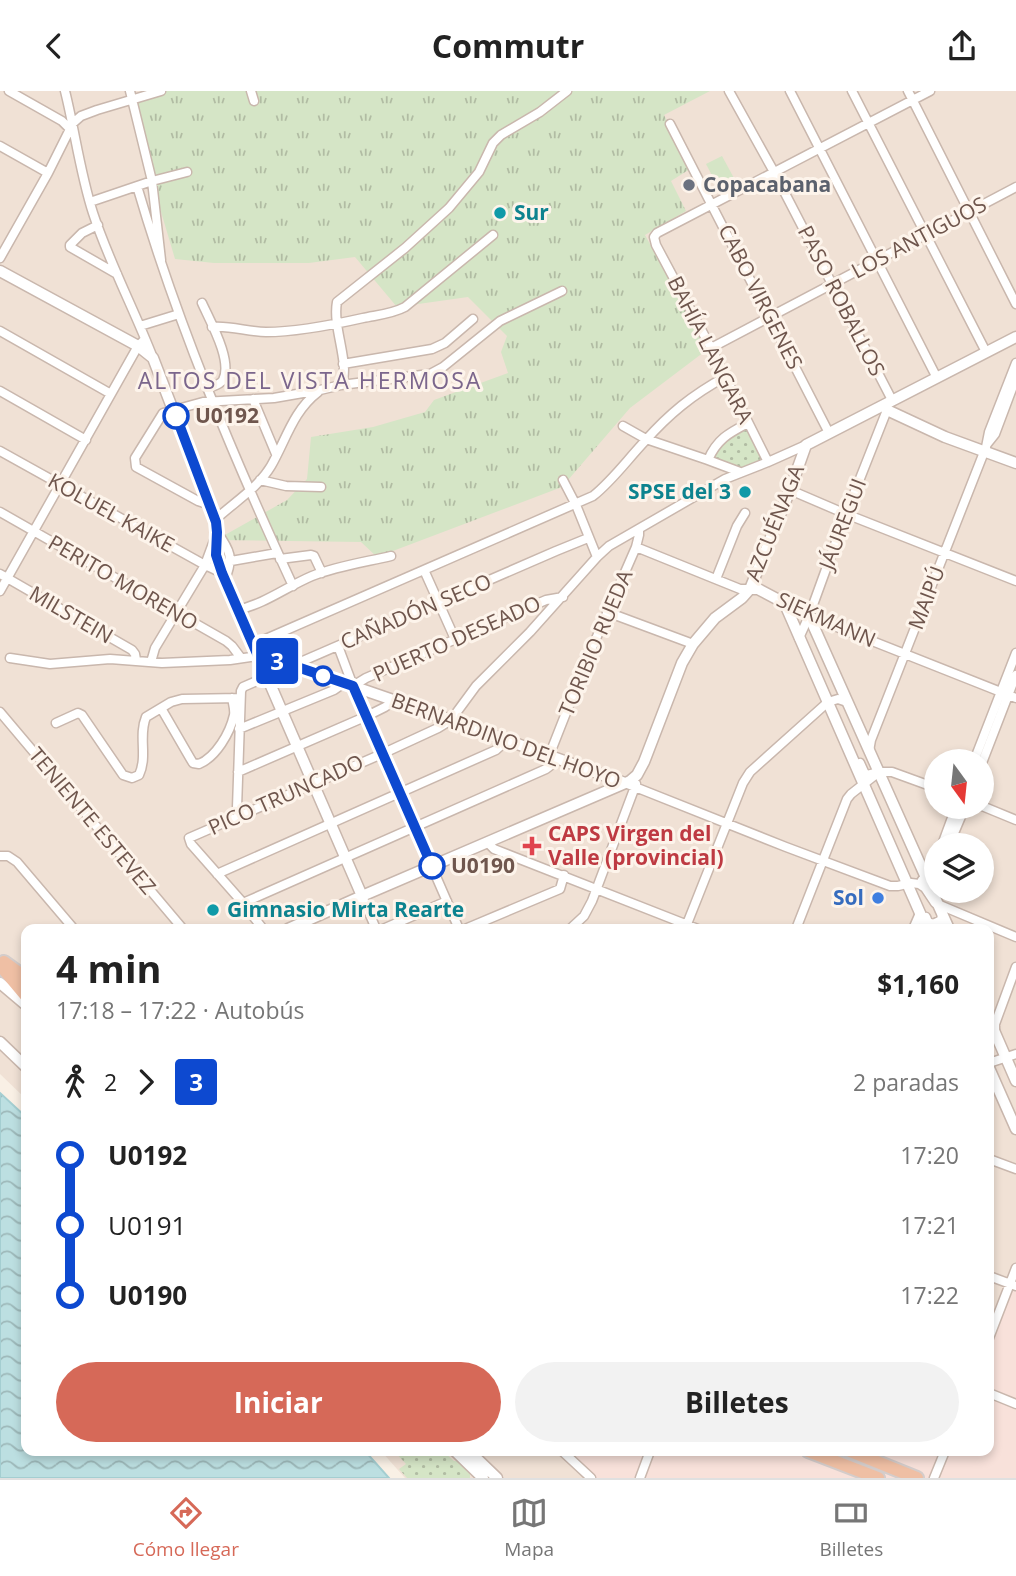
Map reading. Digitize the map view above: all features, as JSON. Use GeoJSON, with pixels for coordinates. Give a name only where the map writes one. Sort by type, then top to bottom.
{"type":"FeatureCollection","features":[{"type":"Feature","properties":{"kind":"highway"},"geometry":{"type":"LineString","coordinates":[[0,959],[21,974]]}},
{"type":"Feature","properties":{"kind":"highway"},"geometry":{"type":"LineString","coordinates":[[0,965],[21,990]]}},
{"type":"Feature","properties":{"kind":"highway"},"geometry":{"type":"LineString","coordinates":[[820,1456],[873,1477]]}},
{"type":"Feature","properties":{"kind":"highway"},"geometry":{"type":"LineString","coordinates":[[862,1456],[916,1478]]}},
{"type":"Feature","properties":{"kind":"street"},"geometry":{"type":"LineString","coordinates":[[9,91],[71,126]]}},
{"type":"Feature","properties":{"kind":"street"},"geometry":{"type":"LineString","coordinates":[[65,91],[71,126],[97,225],[140,326],[142,342],[153,358],[210,505],[217,532],[216,555],[223,576],[374,924]]}},
{"type":"Feature","properties":{"kind":"street"},"geometry":{"type":"LineString","coordinates":[[0,258],[71,126],[81,116],[131,95],[161,91]]}},
{"type":"Feature","properties":{"kind":"street"},"geometry":{"type":"LineString","coordinates":[[251,91],[254,101]]}},
{"type":"Feature","properties":{"kind":"street"},"geometry":{"type":"LineString","coordinates":[[341,385],[344,380],[343,364],[335,324],[336,305],[340,298],[405,248],[449,208],[479,171],[495,140],[540,112],[567,91]]}},
{"type":"Feature","properties":{"kind":"street","name":"PASO ROBALLOS"},"geometry":{"type":"LineString","coordinates":[[729,91],[832,284],[887,405]]}},
{"type":"Feature","properties":{"kind":"street"},"geometry":{"type":"LineString","coordinates":[[790,91],[937,378]]}},
{"type":"Feature","properties":{"kind":"street"},"geometry":{"type":"LineString","coordinates":[[852,91],[986,352]]}},
{"type":"Feature","properties":{"kind":"street"},"geometry":{"type":"LineString","coordinates":[[908,91],[1016,304]]}},
{"type":"Feature","properties":{"kind":"street"},"geometry":{"type":"LineString","coordinates":[[712,203],[930,91]]}},
{"type":"Feature","properties":{"kind":"street"},"geometry":{"type":"LineString","coordinates":[[131,95],[152,181],[162,252],[161,264]]}},
{"type":"Feature","properties":{"kind":"street","name":"CABO VIRGENES"},"geometry":{"type":"LineString","coordinates":[[670,124],[829,433]]}},
{"type":"Feature","properties":{"kind":"street"},"geometry":{"type":"LineString","coordinates":[[0,146],[48,173]]}},
{"type":"Feature","properties":{"kind":"street"},"geometry":{"type":"LineString","coordinates":[[90,202],[187,172]]}},
{"type":"Feature","properties":{"kind":"street"},"geometry":{"type":"LineString","coordinates":[[137,186],[185,334],[293,586]]}},
{"type":"Feature","properties":{"kind":"street","name":"LOS ANTIGUOS"},"geometry":{"type":"LineString","coordinates":[[711,348],[1016,187]]}},
{"type":"Feature","properties":{"kind":"street","name":"BAHÍA LANGARA"},"geometry":{"type":"LineString","coordinates":[[712,203],[654,237],[768,462]]}},
{"type":"Feature","properties":{"kind":"street"},"geometry":{"type":"LineString","coordinates":[[97,225],[82,233],[70,247],[117,274]]}},
{"type":"Feature","properties":{"kind":"street"},"geometry":{"type":"LineString","coordinates":[[212,327],[267,333],[335,324],[395,311],[405,307],[493,235]]}},
{"type":"Feature","properties":{"kind":"street"},"geometry":{"type":"LineString","coordinates":[[0,271],[142,342]]}},
{"type":"Feature","properties":{"kind":"street"},"geometry":{"type":"LineString","coordinates":[[210,505],[139,470],[134,463],[163,413],[212,401],[274,398],[341,385],[430,374],[443,367],[500,321],[562,291]]}},
{"type":"Feature","properties":{"kind":"street"},"geometry":{"type":"LineString","coordinates":[[202,303],[226,364],[222,381],[208,388]]}},
{"type":"Feature","properties":{"kind":"street"},"geometry":{"type":"LineString","coordinates":[[140,326],[179,314]]}},
{"type":"Feature","properties":{"kind":"street"},"geometry":{"type":"LineString","coordinates":[[343,364],[432,349],[445,343],[473,319]]}},
{"type":"Feature","properties":{"kind":"street"},"geometry":{"type":"LineString","coordinates":[[0,331],[111,394]]}},
{"type":"Feature","properties":{"kind":"street"},"geometry":{"type":"LineString","coordinates":[[806,445],[1016,337]]}},
{"type":"Feature","properties":{"kind":"street"},"geometry":{"type":"LineString","coordinates":[[0,591],[4,576],[61,485],[142,342]]}},
{"type":"Feature","properties":{"kind":"street","name":"MAIPÚ"},"geometry":{"type":"LineString","coordinates":[[869,751],[1016,363]]}},
{"type":"Feature","properties":{"kind":"street"},"geometry":{"type":"LineString","coordinates":[[252,645],[593,496],[646,439],[688,400],[724,377]]}},
{"type":"Feature","properties":{"kind":"street","name":"MAIPÚ"},"geometry":{"type":"LineString","coordinates":[[985,449],[995,434],[1016,379]]}},
{"type":"Feature","properties":{"kind":"street"},"geometry":{"type":"LineString","coordinates":[[215,520],[260,480],[271,466],[299,411],[320,390]]}},
{"type":"Feature","properties":{"kind":"street"},"geometry":{"type":"LineString","coordinates":[[0,391],[86,440]]}},
{"type":"Feature","properties":{"kind":"street"},"geometry":{"type":"LineString","coordinates":[[253,399],[276,454]]}},
{"type":"Feature","properties":{"kind":"street"},"geometry":{"type":"LineString","coordinates":[[887,405],[945,437],[985,449],[1016,463]]}},
{"type":"Feature","properties":{"kind":"street","name":"JÁUREGUI"},"geometry":{"type":"LineString","coordinates":[[799,638],[887,405]]}},
{"type":"Feature","properties":{"kind":"street"},"geometry":{"type":"LineString","coordinates":[[708,460],[722,439],[748,423]]}},
{"type":"Feature","properties":{"kind":"street"},"geometry":{"type":"LineString","coordinates":[[623,426],[646,439],[740,473]]}},
{"type":"Feature","properties":{"kind":"street","name":"PICO TRUNCADO"},"geometry":{"type":"LineString","coordinates":[[217,874],[191,844],[189,838],[384,753],[451,720],[476,686],[563,597],[597,557],[619,539],[717,483],[806,445]]}},
{"type":"Feature","properties":{"kind":"street","name":"AZCUÉNAGA"},"geometry":{"type":"LineString","coordinates":[[630,785],[641,769],[682,663],[693,644],[715,618],[750,589],[806,445]]}},
{"type":"Feature","properties":{"kind":"street","name":"KOLUEL KAIKE"},"geometry":{"type":"LineString","coordinates":[[0,451],[223,576]]}},
{"type":"Feature","properties":{"kind":"street"},"geometry":{"type":"LineString","coordinates":[[260,480],[286,486],[321,487]]}},
{"type":"Feature","properties":{"kind":"street"},"geometry":{"type":"LineString","coordinates":[[564,481],[597,557]]}},
{"type":"Feature","properties":{"kind":"street"},"geometry":{"type":"LineString","coordinates":[[790,491],[1016,581]]}},
{"type":"Feature","properties":{"kind":"street","name":"PERITO MORENO"},"geometry":{"type":"LineString","coordinates":[[0,513],[226,641],[241,658]]}},
{"type":"Feature","properties":{"kind":"street"},"geometry":{"type":"LineString","coordinates":[[716,579],[745,513]]}},
{"type":"Feature","properties":{"kind":"street","name":"TORIBIO RUEDA"},"geometry":{"type":"LineString","coordinates":[[554,757],[607,612],[636,547],[639,529]]}},
{"type":"Feature","properties":{"kind":"street"},"geometry":{"type":"LineString","coordinates":[[151,662],[155,648],[205,565],[217,532]]}},
{"type":"Feature","properties":{"kind":"street"},"geometry":{"type":"LineString","coordinates":[[217,532],[225,543],[231,561],[223,576]]}},
{"type":"Feature","properties":{"kind":"street","name":"CAÑADÓN SECO"},"geometry":{"type":"LineString","coordinates":[[236,698],[243,687],[267,676],[588,538]]}},
{"type":"Feature","properties":{"kind":"street","name":"SIEKMANN"},"geometry":{"type":"LineString","coordinates":[[636,547],[740,589],[758,589],[809,616],[1009,695]]}},
{"type":"Feature","properties":{"kind":"street"},"geometry":{"type":"LineString","coordinates":[[231,561],[311,555],[322,573]]}},
{"type":"Feature","properties":{"kind":"street"},"geometry":{"type":"LineString","coordinates":[[237,610],[266,601],[322,573],[391,556]]}},
{"type":"Feature","properties":{"kind":"street"},"geometry":{"type":"LineString","coordinates":[[424,570],[455,639]]}},
{"type":"Feature","properties":{"kind":"street","name":"MILSTEIN"},"geometry":{"type":"LineString","coordinates":[[4,576],[132,650],[136,660]]}},
{"type":"Feature","properties":{"kind":"street","name":"PUERTO DESEADO"},"geometry":{"type":"LineString","coordinates":[[239,729],[366,678],[546,600],[563,597]]}},
{"type":"Feature","properties":{"kind":"street"},"geometry":{"type":"LineString","coordinates":[[784,602],[925,924]]}},
{"type":"Feature","properties":{"kind":"street"},"geometry":{"type":"LineString","coordinates":[[607,612],[693,644]]}},
{"type":"Feature","properties":{"kind":"street"},"geometry":{"type":"LineString","coordinates":[[809,616],[924,871]]}},
{"type":"Feature","properties":{"kind":"street"},"geometry":{"type":"LineString","coordinates":[[799,638],[804,635],[815,638],[822,654],[831,665]]}},
{"type":"Feature","properties":{"kind":"street"},"geometry":{"type":"LineString","coordinates":[[338,646],[348,684],[384,753],[457,924]]}},
{"type":"Feature","properties":{"kind":"street"},"geometry":{"type":"LineString","coordinates":[[980,749],[1009,695],[1016,653]]}},
{"type":"Feature","properties":{"kind":"street","name":"BERNARDINO DEL HOYO"},"geometry":{"type":"LineString","coordinates":[[10,658],[50,664],[110,659],[162,663],[265,656],[554,757],[890,886],[924,879]]}},
{"type":"Feature","properties":{"kind":"street"},"geometry":{"type":"LineString","coordinates":[[988,749],[1016,675]]}},
{"type":"Feature","properties":{"kind":"street"},"geometry":{"type":"LineString","coordinates":[[56,723],[75,713],[82,715],[123,775],[132,778],[139,775],[144,762],[143,723],[146,717],[171,702],[182,699],[236,698]]}},
{"type":"Feature","properties":{"kind":"street"},"geometry":{"type":"LineString","coordinates":[[161,708],[190,758],[199,764],[211,756],[223,740],[234,714],[236,698]]}},
{"type":"Feature","properties":{"kind":"street"},"geometry":{"type":"LineString","coordinates":[[236,698],[239,729],[238,816]]}},
{"type":"Feature","properties":{"kind":"street"},"geometry":{"type":"LineString","coordinates":[[687,924],[743,783],[750,772],[828,702],[838,699],[847,702]]}},
{"type":"Feature","properties":{"kind":"street"},"geometry":{"type":"LineString","coordinates":[[238,772],[298,748],[394,701]]}},
{"type":"Feature","properties":{"kind":"street","name":"TENIENTE ESTEVEZ"},"geometry":{"type":"LineString","coordinates":[[0,712],[179,924]]}},
{"type":"Feature","properties":{"kind":"street"},"geometry":{"type":"LineString","coordinates":[[259,924],[217,874],[496,750],[506,741]]}},
{"type":"Feature","properties":{"kind":"street"},"geometry":{"type":"LineString","coordinates":[[849,750],[856,756],[867,775],[892,772],[924,784]]}},
{"type":"Feature","properties":{"kind":"street"},"geometry":{"type":"LineString","coordinates":[[243,903],[546,769],[554,757]]}},
{"type":"Feature","properties":{"kind":"street"},"geometry":{"type":"LineString","coordinates":[[798,924],[846,799],[879,772]]}},
{"type":"Feature","properties":{"kind":"street"},"geometry":{"type":"LineString","coordinates":[[299,924],[487,842],[630,785]]}},
{"type":"Feature","properties":{"kind":"street"},"geometry":{"type":"LineString","coordinates":[[575,924],[589,909],[630,785]]}},
{"type":"Feature","properties":{"kind":"street"},"geometry":{"type":"LineString","coordinates":[[994,811],[1016,820]]}},
{"type":"Feature","properties":{"kind":"street"},"geometry":{"type":"LineString","coordinates":[[487,842],[494,849],[597,888],[679,924]]}},
{"type":"Feature","properties":{"kind":"street"},"geometry":{"type":"LineString","coordinates":[[0,856],[8,856],[17,862],[70,924]]}},
{"type":"Feature","properties":{"kind":"street"},"geometry":{"type":"LineString","coordinates":[[478,924],[560,889],[564,876]]}},
{"type":"Feature","properties":{"kind":"street"},"geometry":{"type":"LineString","coordinates":[[913,899],[914,891],[924,881]]}},
{"type":"Feature","properties":{"kind":"street"},"geometry":{"type":"LineString","coordinates":[[913,899],[920,905],[930,924],[941,920],[939,906]]}},
{"type":"Feature","properties":{"kind":"street"},"geometry":{"type":"LineString","coordinates":[[394,924],[447,901]]}},
{"type":"Feature","properties":{"kind":"street"},"geometry":{"type":"LineString","coordinates":[[938,903],[947,924]]}},
{"type":"Feature","properties":{"kind":"street"},"geometry":{"type":"LineString","coordinates":[[939,906],[984,924]]}},
{"type":"Feature","properties":{"kind":"street"},"geometry":{"type":"LineString","coordinates":[[915,924],[920,913]]}},
{"type":"Feature","properties":{"kind":"street"},"geometry":{"type":"LineString","coordinates":[[994,928],[1016,937]]}},
{"type":"Feature","properties":{"kind":"street"},"geometry":{"type":"LineString","coordinates":[[994,1026],[1016,967]]}},
{"type":"Feature","properties":{"kind":"street"},"geometry":{"type":"LineString","coordinates":[[0,983],[21,1001]]}},
{"type":"Feature","properties":{"kind":"street"},"geometry":{"type":"LineString","coordinates":[[994,1034],[1016,1081]]}},
{"type":"Feature","properties":{"kind":"street"},"geometry":{"type":"LineString","coordinates":[[0,1042],[21,1062]]}},
{"type":"Feature","properties":{"kind":"street"},"geometry":{"type":"LineString","coordinates":[[994,1079],[1016,1129]]}},
{"type":"Feature","properties":{"kind":"street"},"geometry":{"type":"LineString","coordinates":[[994,1161],[1016,1169]]}},
{"type":"Feature","properties":{"kind":"street"},"geometry":{"type":"LineString","coordinates":[[994,1327],[1013,1285],[1016,1268]]}},
{"type":"Feature","properties":{"kind":"street"},"geometry":{"type":"LineString","coordinates":[[994,1278],[1013,1285]]}},
{"type":"Feature","properties":{"kind":"street"},"geometry":{"type":"LineString","coordinates":[[994,1395],[1016,1404]]}},
{"type":"Feature","properties":{"kind":"street"},"geometry":{"type":"LineString","coordinates":[[461,1456],[482,1473],[497,1478]]}},
{"type":"Feature","properties":{"kind":"street"},"geometry":{"type":"LineString","coordinates":[[472,1456],[482,1473]]}},
{"type":"Feature","properties":{"kind":"street"},"geometry":{"type":"LineString","coordinates":[[567,1456],[591,1478]]}},
{"type":"Feature","properties":{"kind":"street"},"geometry":{"type":"LineString","coordinates":[[640,1478],[648,1456]]}},
{"type":"Feature","properties":{"kind":"street"},"geometry":{"type":"LineString","coordinates":[[934,1478],[943,1456]]}},
{"type":"Feature","properties":{"kind":"shaded area"},"geometry":{"type":"Polygon","coordinates":[[[0,91],[1016,91],[1016,1478],[405,1478],[385,1456],[994,1456],[994,924],[21,924],[21,1094],[0,1074],[0,91]]]}},
{"type":"Feature","properties":{"kind":"shaded area"},"geometry":{"type":"Polygon","coordinates":[[[1016,1268],[1016,1478],[591,1478],[567,1456],[994,1456],[994,1325],[1016,1268]]]}},
{"type":"Feature","properties":{"kind":"green space"},"geometry":{"type":"Polygon","coordinates":[[[161,91],[710,91],[664,115],[690,169],[671,181],[686,211],[645,235],[708,349],[630,408],[562,487],[377,557],[361,542],[216,540],[287,500],[307,479],[311,437],[373,427],[425,412],[434,400],[508,373],[501,352],[507,336],[468,297],[397,307],[355,257],[309,263],[214,263],[175,259],[146,161],[132,99],[161,91]]]}},
{"type":"Feature","properties":{"kind":"green space"},"geometry":{"type":"Polygon","coordinates":[[[722,156],[735,180],[719,189],[706,164],[722,156]]]}},
{"type":"Feature","properties":{"kind":"green space"},"geometry":{"type":"Polygon","coordinates":[[[746,427],[762,459],[740,468],[713,457],[723,443],[746,427]]]}},
{"type":"Feature","properties":{"kind":"green space"},"geometry":{"type":"Polygon","coordinates":[[[399,1456],[448,1456],[454,1461],[460,1461],[470,1472],[470,1478],[407,1478],[399,1469],[406,1464],[399,1456]]]}},
{"type":"Feature","properties":{"kind":"water"},"geometry":{"type":"Polygon","coordinates":[[[0,1093],[21,1112],[21,1456],[369,1456],[389,1478],[0,1478],[0,1093]]]}},
{"type":"Feature","properties":{"kind":"bus line","name":"3"},"geometry":{"type":"LineString","coordinates":[[176,416],[216,522],[215,547],[222,573],[258,656],[265,656],[353,686],[432,866]]}},
{"type":"Feature","properties":{"kind":"place","name":"Copacabana"},"geometry":{"type":"Point","coordinates":[689,185]}},
{"type":"Feature","properties":{"kind":"place","name":"Sur"},"geometry":{"type":"Point","coordinates":[500,213]}},
{"type":"Feature","properties":{"kind":"place","name":"U0192"},"geometry":{"type":"Point","coordinates":[176,416]}},
{"type":"Feature","properties":{"kind":"place","name":"SPSE del 3"},"geometry":{"type":"Point","coordinates":[745,492]}},
{"type":"Feature","properties":{"kind":"place","name":"CAPS Virgen del Valle (provincial)"},"geometry":{"type":"Point","coordinates":[532,846]}},
{"type":"Feature","properties":{"kind":"place","name":"U0190"},"geometry":{"type":"Point","coordinates":[432,866]}},
{"type":"Feature","properties":{"kind":"place","name":"Sol"},"geometry":{"type":"Point","coordinates":[878,898]}},
{"type":"Feature","properties":{"kind":"place","name":"Gimnasio Mirta Rearte"},"geometry":{"type":"Point","coordinates":[213,910]}},
{"type":"Feature","properties":{"kind":"district","name":"ALTOS DEL VISTA HERMOSA"},"geometry":{"type":"Point","coordinates":[310,381]}}]}
